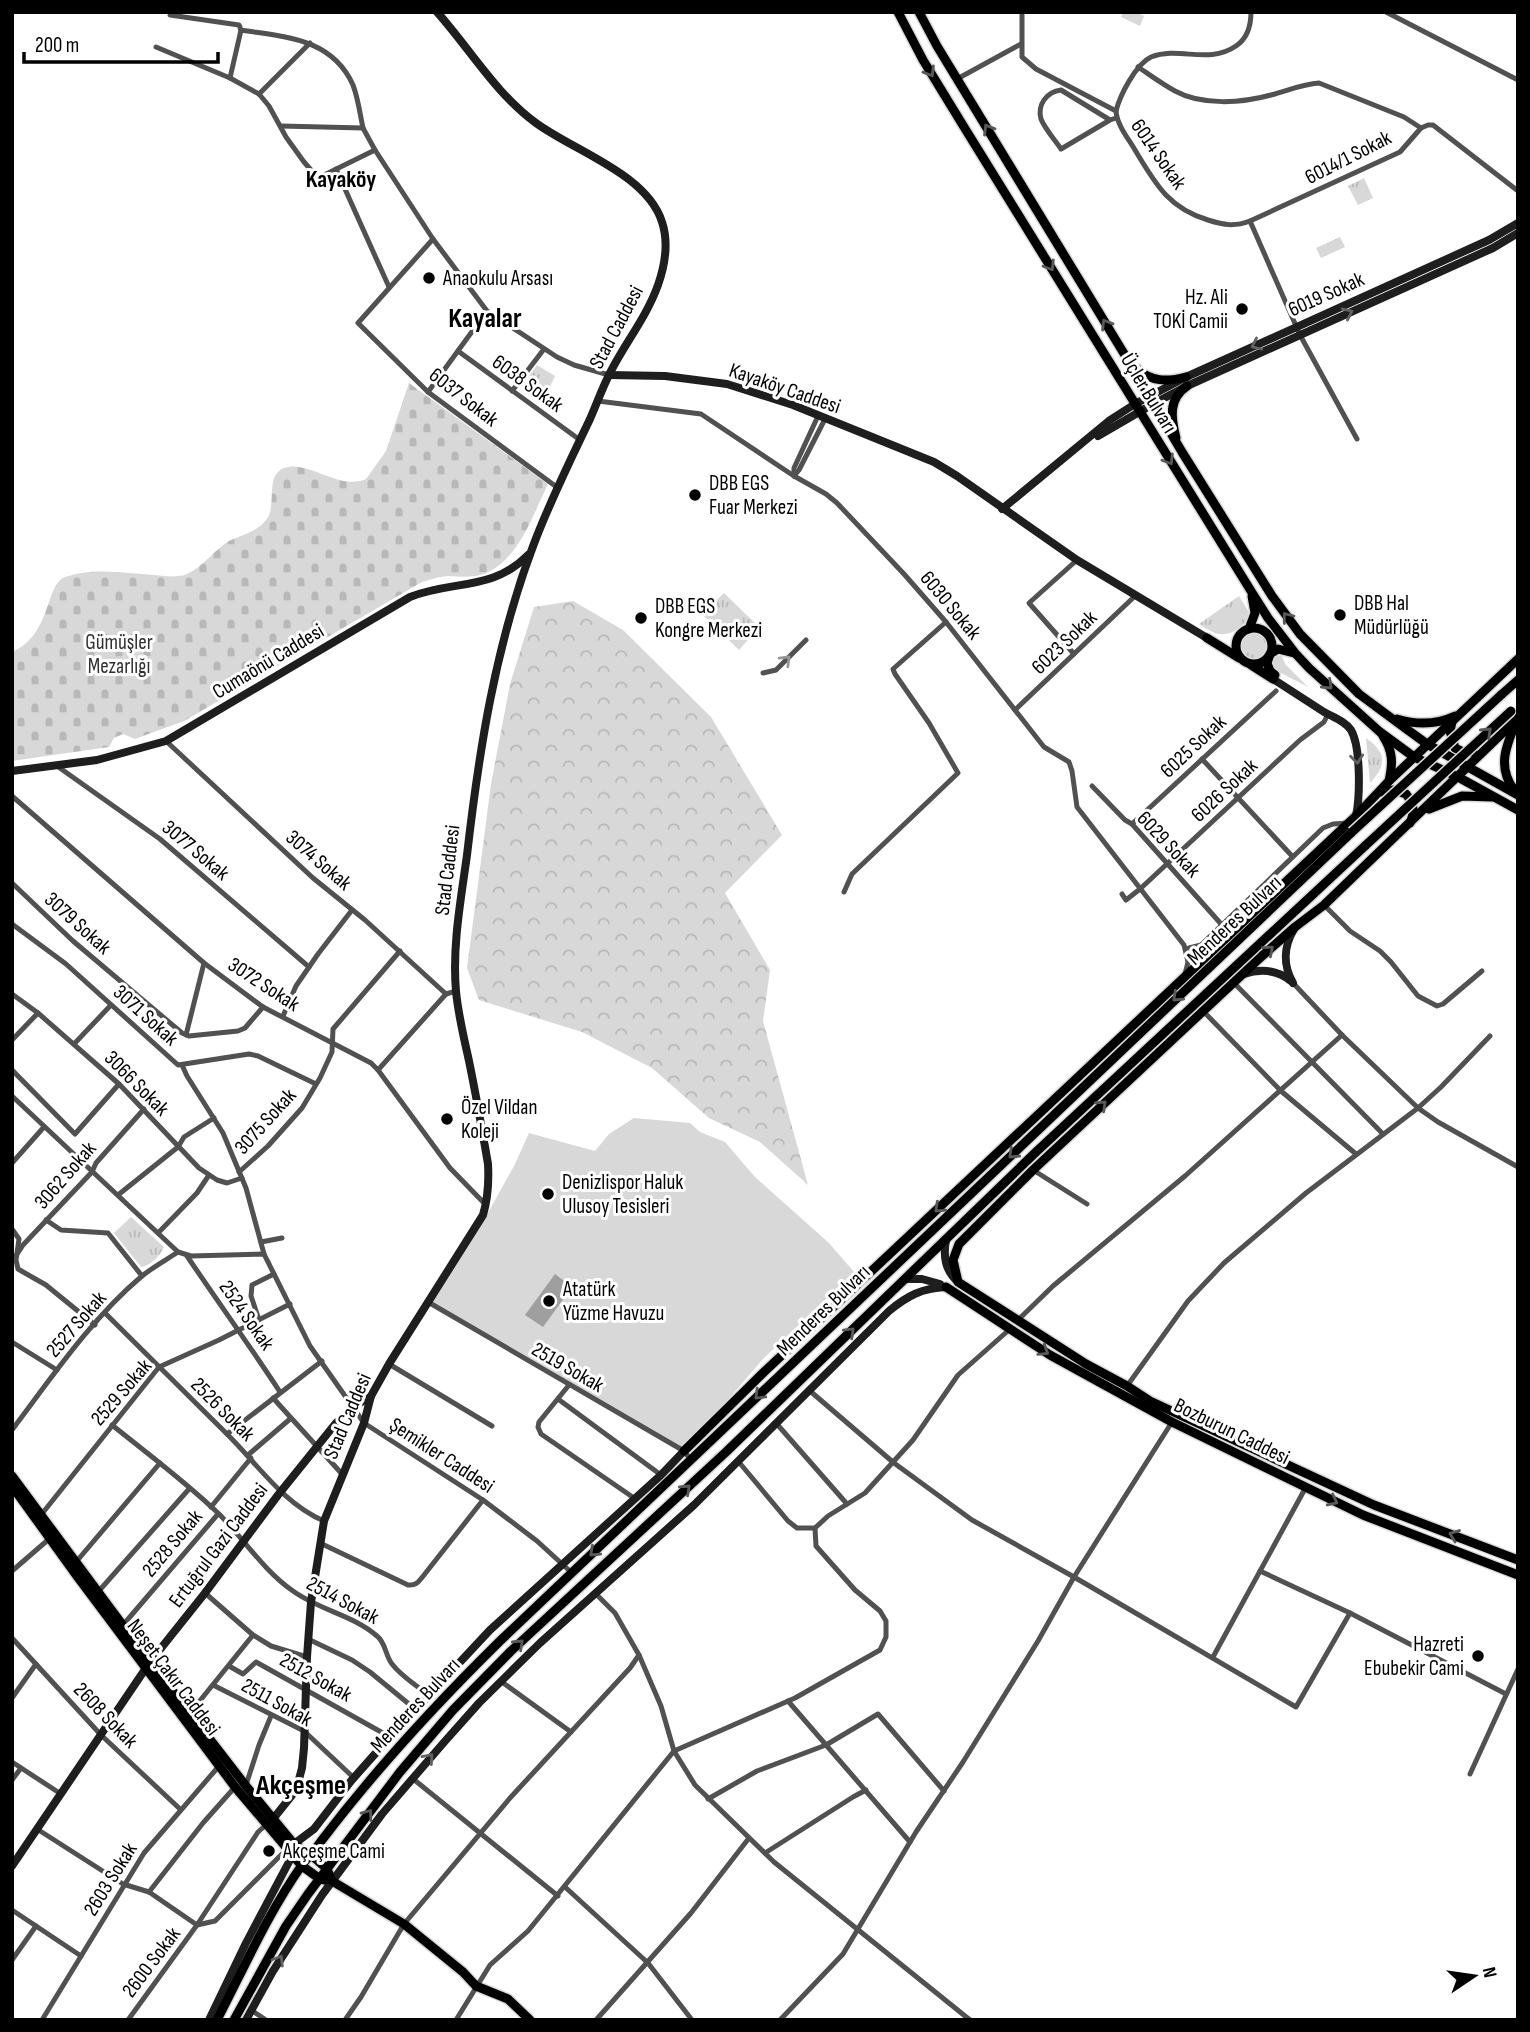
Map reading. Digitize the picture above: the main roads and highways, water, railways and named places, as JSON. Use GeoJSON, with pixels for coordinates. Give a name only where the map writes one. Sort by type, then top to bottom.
{"type":"FeatureCollection","features":[{"type":"Feature","properties":{"kind":"main road","name":"Üçler Bulvarı"},"geometry":{"type":"LineString","coordinates":[[898,12],[957,116],[1268,618],[1309,668],[1380,732],[1414,757],[1458,777],[1518,810]]}},
{"type":"Feature","properties":{"kind":"main road","name":"Üçler Bulvarı"},"geometry":{"type":"LineString","coordinates":[[919,12],[1182,452],[1272,596],[1300,634],[1359,694],[1390,717],[1427,744],[1518,795]]}},
{"type":"Feature","properties":{"kind":"main road"},"geometry":{"type":"LineString","coordinates":[[1123,352],[1137,370],[1150,377],[1164,382],[1187,382],[1172,407],[1173,427],[1182,452]]}},
{"type":"Feature","properties":{"kind":"main road"},"geometry":{"type":"LineString","coordinates":[[1249,629],[1255,613],[1251,591]]}},
{"type":"Feature","properties":{"kind":"main road"},"geometry":{"type":"LineString","coordinates":[[1258,628],[1267,634],[1272,645],[1268,667],[1274,677],[1208,638],[1220,640],[1238,637],[1249,629],[1258,628]]}},
{"type":"Feature","properties":{"kind":"main road"},"geometry":{"type":"LineString","coordinates":[[1238,637],[1237,653],[1251,664],[1258,664],[1278,649],[1296,653]]}},
{"type":"Feature","properties":{"kind":"main road"},"geometry":{"type":"LineString","coordinates":[[684,1451],[774,1362],[1215,948],[1350,828],[1356,816],[1389,781],[1518,659]]}},
{"type":"Feature","properties":{"kind":"main road","name":"Menderes Bulvarı"},"geometry":{"type":"LineString","coordinates":[[217,2020],[264,1929],[310,1854],[414,1729],[491,1650],[1144,1029],[1350,828],[1518,680]]}},
{"type":"Feature","properties":{"kind":"main road"},"geometry":{"type":"LineString","coordinates":[[1390,717],[1423,724],[1448,719],[1460,713]]}},
{"type":"Feature","properties":{"kind":"main road"},"geometry":{"type":"LineString","coordinates":[[1460,713],[1451,723],[1450,731],[1455,748],[1463,752],[1486,749]]}},
{"type":"Feature","properties":{"kind":"main road"},"geometry":{"type":"LineString","coordinates":[[1200,1007],[1324,905],[1468,768],[1516,713]]}},
{"type":"Feature","properties":{"kind":"main road"},"geometry":{"type":"LineString","coordinates":[[1516,713],[1503,761],[1507,781],[1518,795]]}},
{"type":"Feature","properties":{"kind":"main road","name":"Menderes Bulvarı"},"geometry":{"type":"LineString","coordinates":[[234,2020],[286,1926],[327,1868],[426,1740],[453,1710],[511,1651],[726,1452],[1119,1074],[1200,1007],[1366,845],[1516,713]]}},
{"type":"Feature","properties":{"kind":"main road"},"geometry":{"type":"LineString","coordinates":[[1380,732],[1391,753],[1389,781]]}},
{"type":"Feature","properties":{"kind":"main road"},"geometry":{"type":"LineString","coordinates":[[1380,792],[1394,790],[1406,794],[1413,808],[1409,824]]}},
{"type":"Feature","properties":{"kind":"main road"},"geometry":{"type":"LineString","coordinates":[[1421,813],[1462,796],[1497,798]]}},
{"type":"Feature","properties":{"kind":"main road","name":"Bozburun Caddesi"},"geometry":{"type":"LineString","coordinates":[[1200,1007],[955,1249],[953,1260],[958,1282],[1086,1364],[1150,1401],[1374,1505],[1518,1560]]}},
{"type":"Feature","properties":{"kind":"main road"},"geometry":{"type":"LineString","coordinates":[[1112,1045],[1144,1029]]}},
{"type":"Feature","properties":{"kind":"main road","name":"Bozburun Caddesi"},"geometry":{"type":"LineString","coordinates":[[946,1287],[1049,1355],[1172,1422],[1363,1515],[1518,1575]]}},
{"type":"Feature","properties":{"kind":"main road","name":"Neşet Çakır Caddesi"},"geometry":{"type":"LineString","coordinates":[[12,1476],[123,1625],[219,1766],[241,1787]]}},
{"type":"Feature","properties":{"kind":"main road","name":"Neşet Çakır Caddesi"},"geometry":{"type":"LineString","coordinates":[[12,1486],[49,1539],[148,1665],[190,1713],[241,1787],[291,1846],[302,1866],[320,1879]]}},
{"type":"Feature","properties":{"kind":"main road","name":"Neşet Çakır Caddesi"},"geometry":{"type":"LineString","coordinates":[[291,1846],[310,1854],[327,1868]]}},
{"type":"Feature","properties":{"kind":"main road"},"geometry":{"type":"LineString","coordinates":[[327,1868],[332,1881]]}},
{"type":"Feature","properties":{"kind":"main road"},"geometry":{"type":"LineString","coordinates":[[320,1879],[332,1881],[404,1924],[463,1972],[476,1986],[508,1999],[530,2020]]}},
{"type":"Feature","properties":{"kind":"place","name":"Anaokulu Arsası"},"geometry":{"type":"Point","coordinates":[429,278]}},
{"type":"Feature","properties":{"kind":"place","name":"Hz. Ali TOKİ Camii"},"geometry":{"type":"Point","coordinates":[1242,309]}},
{"type":"Feature","properties":{"kind":"place","name":"DBB EGS Fuar Merkezi"},"geometry":{"type":"Point","coordinates":[695,495]}},
{"type":"Feature","properties":{"kind":"place","name":"DBB Hal Müdürlüğü"},"geometry":{"type":"Point","coordinates":[1340,615]}},
{"type":"Feature","properties":{"kind":"place","name":"DBB EGS Kongre Merkezi"},"geometry":{"type":"Point","coordinates":[641,618]}},
{"type":"Feature","properties":{"kind":"place","name":"Özel Vildan Koleji"},"geometry":{"type":"Point","coordinates":[447,1119]}},
{"type":"Feature","properties":{"kind":"place","name":"Denizlispor Haluk Ulusoy Tesisleri"},"geometry":{"type":"Point","coordinates":[548,1194]}},
{"type":"Feature","properties":{"kind":"place","name":"Atatürk Yüzme Havuzu"},"geometry":{"type":"Point","coordinates":[549,1301]}},
{"type":"Feature","properties":{"kind":"place","name":"Hazreti Ebubekir Cami"},"geometry":{"type":"Point","coordinates":[1478,1656]}},
{"type":"Feature","properties":{"kind":"place","name":"Akçeşme Cami"},"geometry":{"type":"Point","coordinates":[269,1851]}},
{"type":"Feature","properties":{"kind":"district","name":"Kayaköy"},"geometry":{"type":"Point","coordinates":[341,179]}},
{"type":"Feature","properties":{"kind":"district","name":"Kayalar"},"geometry":{"type":"Point","coordinates":[485,317]}},
{"type":"Feature","properties":{"kind":"district","name":"Akçeşme"},"geometry":{"type":"Point","coordinates":[301,1784]}},
{"type":"Feature","properties":{"kind":"park label","name":"Gümüşler Mezarlığı"},"geometry":{"type":"Point","coordinates":[119,654]}}]}
